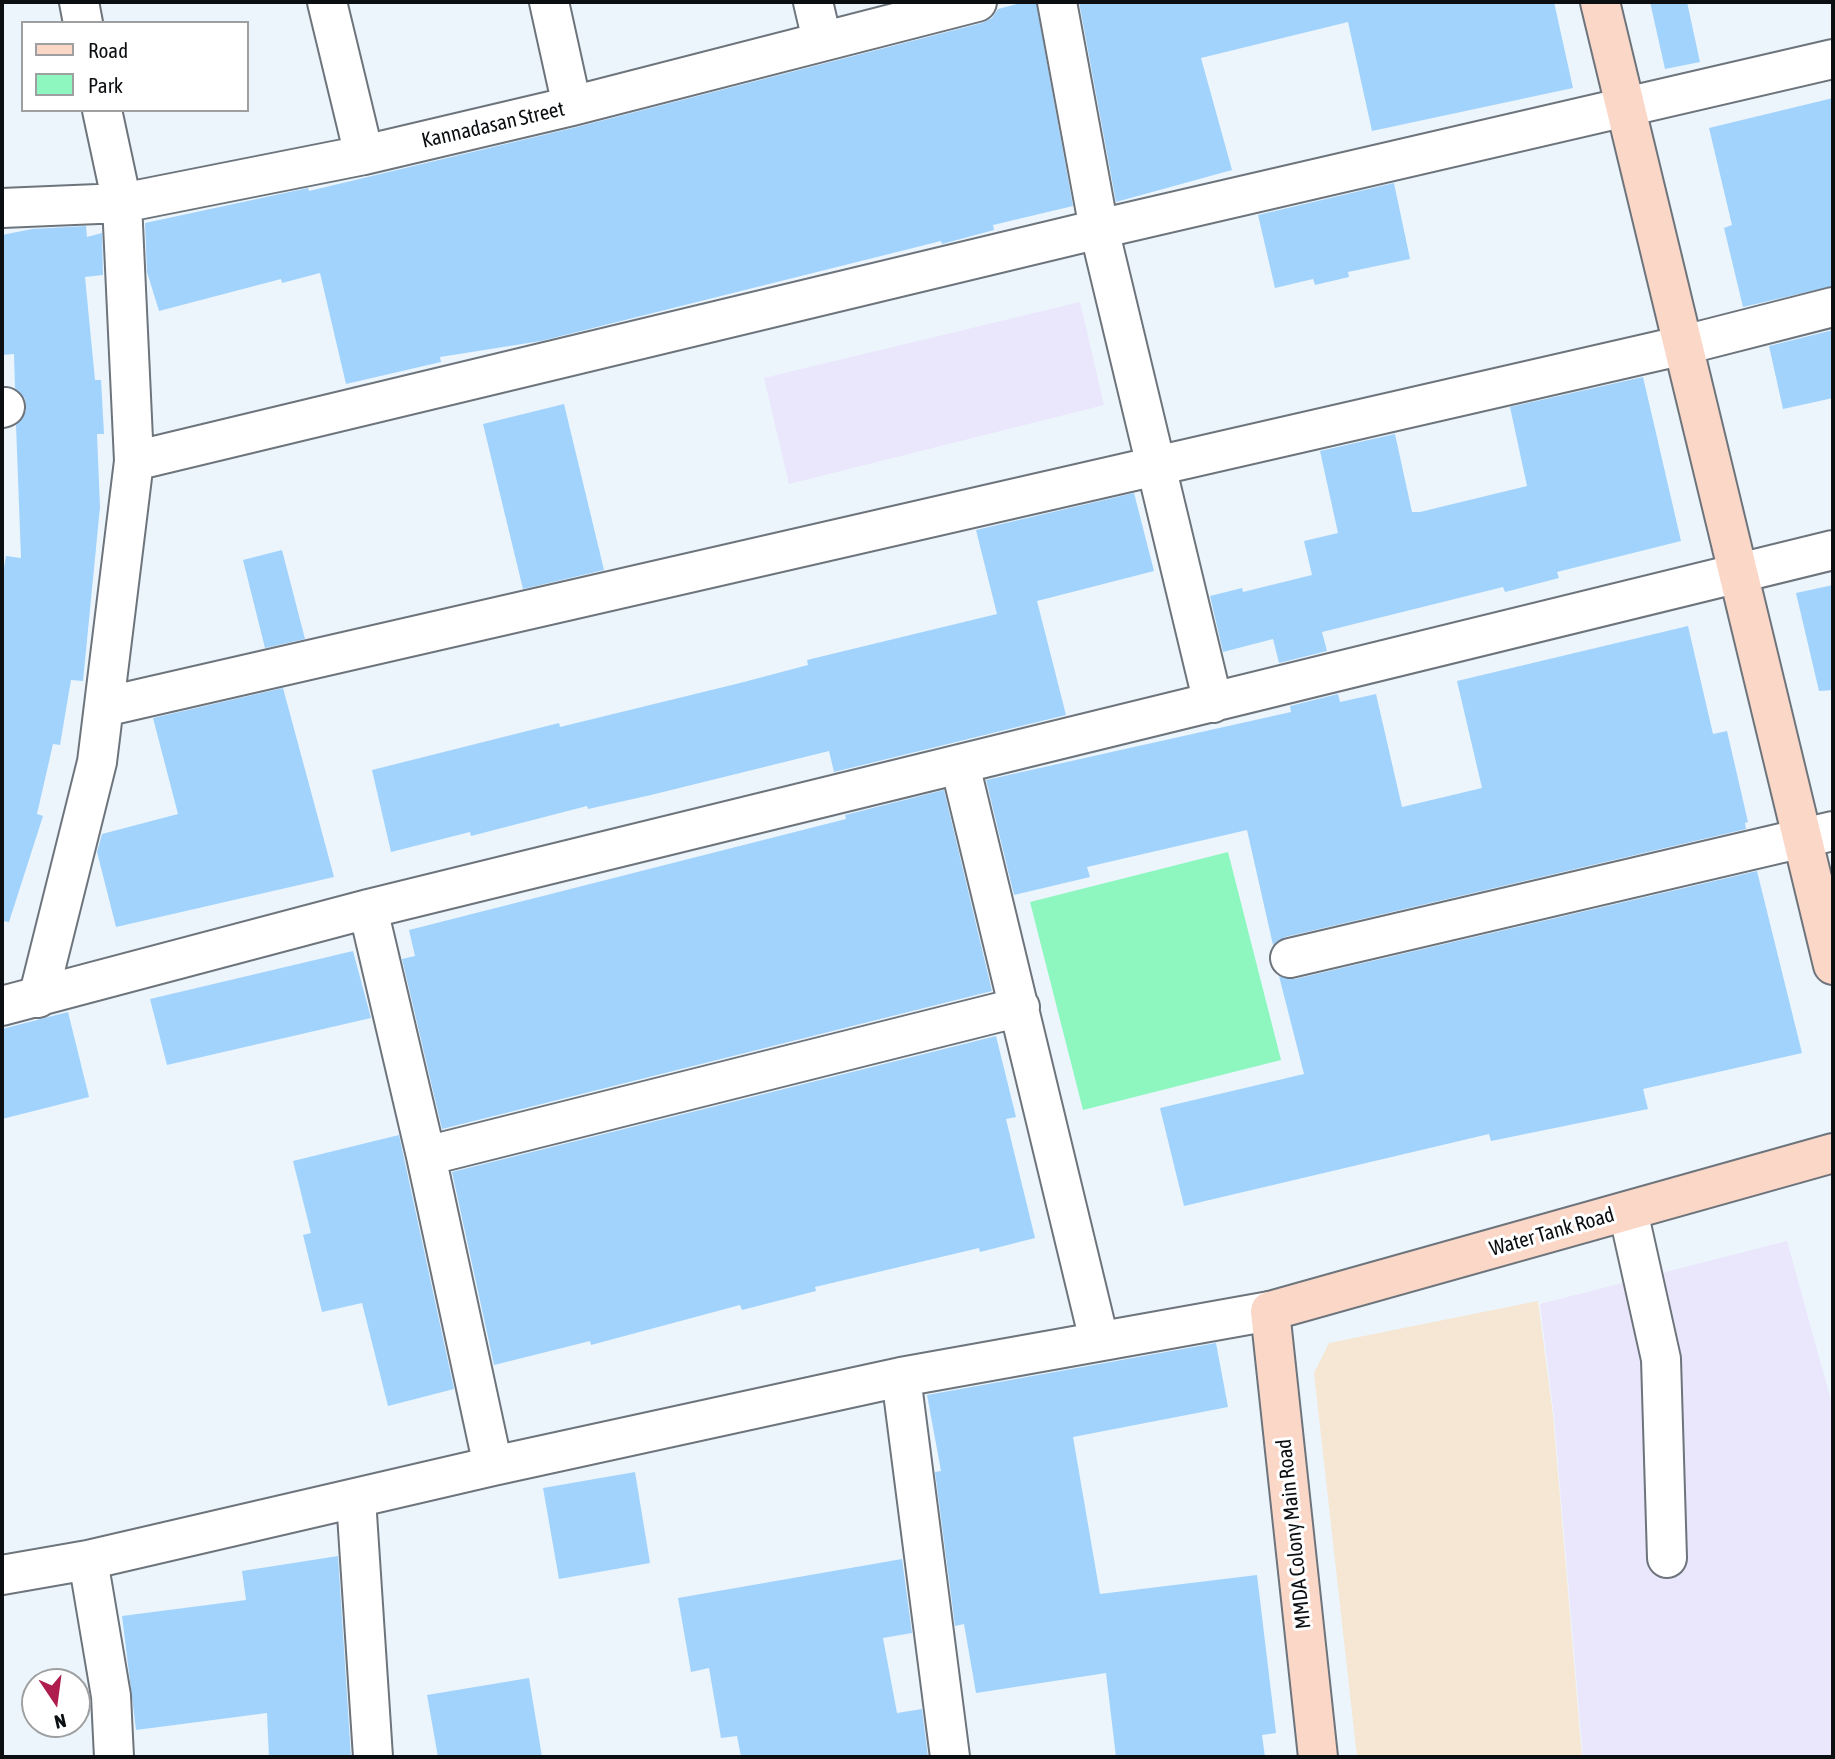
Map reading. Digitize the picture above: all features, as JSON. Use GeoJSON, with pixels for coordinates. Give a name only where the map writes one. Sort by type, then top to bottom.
{"type":"FeatureCollection","features":[{"type":"Feature","properties":{"kind":"street"},"geometry":{"type":"LineString","coordinates":[[79,2],[83,21]]}},
{"type":"Feature","properties":{"kind":"street"},"geometry":{"type":"LineString","coordinates":[[327,2],[364,155]]}},
{"type":"Feature","properties":{"kind":"street"},"geometry":{"type":"LineString","coordinates":[[549,2],[572,106]]}},
{"type":"Feature","properties":{"kind":"street"},"geometry":{"type":"LineString","coordinates":[[813,2],[822,40]]}},
{"type":"Feature","properties":{"kind":"street","name":"Kannadasan Street"},"geometry":{"type":"LineString","coordinates":[[2,208],[122,203],[364,155],[572,106],[977,2]]}},
{"type":"Feature","properties":{"kind":"street"},"geometry":{"type":"LineString","coordinates":[[1057,2],[1099,229],[1213,702]]}},
{"type":"Feature","properties":{"kind":"street"},"geometry":{"type":"LineString","coordinates":[[1600,2],[1739,574],[1818,835],[1833,965]]}},
{"type":"Feature","properties":{"kind":"street"},"geometry":{"type":"LineString","coordinates":[[134,461],[1099,229],[1833,59]]}},
{"type":"Feature","properties":{"kind":"street"},"geometry":{"type":"LineString","coordinates":[[20,1002],[97,762],[134,461],[122,203],[102,112]]}},
{"type":"Feature","properties":{"kind":"street"},"geometry":{"type":"LineString","coordinates":[[104,707],[1684,345],[1833,307]]}},
{"type":"Feature","properties":{"kind":"street"},"geometry":{"type":"LineString","coordinates":[[20,1002],[368,909],[1833,550]]}},
{"type":"Feature","properties":{"kind":"street"},"geometry":{"type":"LineString","coordinates":[[960,765],[1099,1340]]}},
{"type":"Feature","properties":{"kind":"street"},"geometry":{"type":"LineString","coordinates":[[1290,958],[1818,835]]}},
{"type":"Feature","properties":{"kind":"street"},"geometry":{"type":"LineString","coordinates":[[368,909],[426,1156],[493,1466]]}},
{"type":"Feature","properties":{"kind":"street"},"geometry":{"type":"LineString","coordinates":[[426,1156],[1020,1007]]}},
{"type":"Feature","properties":{"kind":"street","name":"Water Tank Road"},"geometry":{"type":"LineString","coordinates":[[1270,1311],[1833,1153]]}},
{"type":"Feature","properties":{"kind":"street"},"geometry":{"type":"LineString","coordinates":[[1628,1211],[1661,1359],[1667,1558]]}},
{"type":"Feature","properties":{"kind":"street"},"geometry":{"type":"LineString","coordinates":[[2,1575],[88,1560],[493,1466],[901,1377],[1270,1311]]}},
{"type":"Feature","properties":{"kind":"street","name":"MMDA Colony Main Road"},"geometry":{"type":"LineString","coordinates":[[1270,1311],[1318,1757]]}},
{"type":"Feature","properties":{"kind":"street"},"geometry":{"type":"LineString","coordinates":[[901,1377],[950,1757]]}},
{"type":"Feature","properties":{"kind":"street"},"geometry":{"type":"LineString","coordinates":[[356,1499],[373,1757]]}},
{"type":"Feature","properties":{"kind":"street"},"geometry":{"type":"LineString","coordinates":[[88,1560],[111,1696],[114,1757]]}},
{"type":"Feature","properties":{"kind":"shaded area"},"geometry":{"type":"Polygon","coordinates":[[[1080,302],[1104,405],[789,484],[764,378],[1080,302]]]}},
{"type":"Feature","properties":{"kind":"shaded area"},"geometry":{"type":"Polygon","coordinates":[[[1787,1241],[1833,1408],[1833,1757],[1583,1757],[1554,1416],[1540,1304],[1787,1241]]]}},
{"type":"Feature","properties":{"kind":"shaded area"},"geometry":{"type":"Polygon","coordinates":[[[1538,1301],[1553,1415],[1582,1757],[1357,1757],[1314,1373],[1329,1343],[1538,1301]]]}},
{"type":"Feature","properties":{"kind":"green space"},"geometry":{"type":"Polygon","coordinates":[[[1228,852],[1281,1060],[1083,1110],[1030,902],[1228,852]]]}},
{"type":"Feature","properties":{"kind":"building"},"geometry":{"type":"Polygon","coordinates":[[[1036,2],[1073,206],[993,225],[994,230],[942,244],[941,241],[541,341],[440,357],[441,362],[346,384],[320,273],[282,283],[281,279],[159,311],[147,272],[145,223],[308,188],[309,191],[577,127],[982,23],[992,18],[998,9],[1036,2]]]}},
{"type":"Feature","properties":{"kind":"building"},"geometry":{"type":"Polygon","coordinates":[[[1079,2],[1554,2],[1573,88],[1372,131],[1348,22],[1201,58],[1232,170],[1116,202],[1079,2]]]}},
{"type":"Feature","properties":{"kind":"building"},"geometry":{"type":"Polygon","coordinates":[[[1650,2],[1687,2],[1700,62],[1665,69],[1650,2]]]}},
{"type":"Feature","properties":{"kind":"building"},"geometry":{"type":"Polygon","coordinates":[[[1833,98],[1833,286],[1743,307],[1724,228],[1732,225],[1709,128],[1833,98]]]}},
{"type":"Feature","properties":{"kind":"building"},"geometry":{"type":"Polygon","coordinates":[[[1394,183],[1410,259],[1348,272],[1349,277],[1315,285],[1313,279],[1275,288],[1258,215],[1394,183]]]}},
{"type":"Feature","properties":{"kind":"building"},"geometry":{"type":"Polygon","coordinates":[[[86,226],[87,237],[102,233],[103,275],[85,277],[95,380],[101,380],[104,434],[97,434],[100,507],[83,681],[71,680],[60,745],[53,744],[37,814],[43,816],[9,922],[2,921],[2,580],[6,556],[21,558],[16,425],[26,411],[25,399],[15,388],[14,354],[2,355],[2,235],[32,229],[86,226]]]}},
{"type":"Feature","properties":{"kind":"building"},"geometry":{"type":"Polygon","coordinates":[[[1833,330],[1833,398],[1783,409],[1769,346],[1833,330]]]}},
{"type":"Feature","properties":{"kind":"building"},"geometry":{"type":"Polygon","coordinates":[[[1643,377],[1681,541],[1557,572],[1559,578],[1505,592],[1503,587],[1322,632],[1327,651],[1279,663],[1273,639],[1223,652],[1210,596],[1242,588],[1243,592],[1312,575],[1304,541],[1338,533],[1320,451],[1395,434],[1412,512],[1420,512],[1527,486],[1510,407],[1643,377]]]}},
{"type":"Feature","properties":{"kind":"building"},"geometry":{"type":"Polygon","coordinates":[[[564,404],[604,570],[523,589],[483,424],[564,404]]]}},
{"type":"Feature","properties":{"kind":"building"},"geometry":{"type":"Polygon","coordinates":[[[1134,493],[1154,571],[1037,601],[1066,715],[834,772],[829,751],[651,795],[588,809],[587,806],[471,836],[470,832],[391,852],[372,770],[559,723],[560,727],[740,683],[808,665],[807,660],[997,614],[976,530],[1134,493]]]}},
{"type":"Feature","properties":{"kind":"building"},"geometry":{"type":"Polygon","coordinates":[[[282,550],[305,639],[265,648],[243,560],[282,550]]]}},
{"type":"Feature","properties":{"kind":"building"},"geometry":{"type":"Polygon","coordinates":[[[1833,585],[1833,690],[1819,691],[1796,593],[1833,585]]]}},
{"type":"Feature","properties":{"kind":"building"},"geometry":{"type":"Polygon","coordinates":[[[1688,626],[1713,734],[1727,731],[1748,822],[1745,823],[1746,829],[1285,937],[1273,945],[1247,830],[1087,867],[1090,877],[1014,895],[986,780],[1291,712],[1290,706],[1338,694],[1340,702],[1376,694],[1402,807],[1482,788],[1457,681],[1688,626]]]}},
{"type":"Feature","properties":{"kind":"building"},"geometry":{"type":"Polygon","coordinates":[[[283,688],[334,877],[116,927],[97,852],[102,834],[178,814],[153,718],[283,688]]]}},
{"type":"Feature","properties":{"kind":"building"},"geometry":{"type":"Polygon","coordinates":[[[944,790],[992,991],[442,1129],[402,959],[415,956],[409,930],[846,819],[845,815],[944,790]]]}},
{"type":"Feature","properties":{"kind":"building"},"geometry":{"type":"Polygon","coordinates":[[[1757,871],[1802,1053],[1643,1089],[1648,1109],[1491,1141],[1489,1134],[1184,1206],[1160,1108],[1304,1074],[1279,976],[1295,979],[1757,871]]]}},
{"type":"Feature","properties":{"kind":"building"},"geometry":{"type":"Polygon","coordinates":[[[353,951],[371,1018],[167,1065],[150,999],[353,951]]]}},
{"type":"Feature","properties":{"kind":"building"},"geometry":{"type":"Polygon","coordinates":[[[68,1012],[89,1097],[2,1119],[2,1029],[68,1012]]]}},
{"type":"Feature","properties":{"kind":"building"},"geometry":{"type":"Polygon","coordinates":[[[996,1036],[1016,1117],[1006,1119],[1035,1238],[980,1252],[979,1248],[815,1287],[816,1291],[742,1310],[740,1305],[591,1345],[590,1341],[494,1365],[452,1172],[996,1036]]]}},
{"type":"Feature","properties":{"kind":"building"},"geometry":{"type":"Polygon","coordinates":[[[399,1135],[454,1389],[388,1406],[362,1303],[322,1312],[303,1235],[311,1233],[293,1161],[399,1135]]]}},
{"type":"Feature","properties":{"kind":"building"},"geometry":{"type":"Polygon","coordinates":[[[1216,1343],[1228,1407],[1073,1437],[1100,1594],[1257,1575],[1276,1733],[1262,1735],[1265,1757],[1116,1757],[1106,1673],[976,1693],[964,1624],[955,1626],[935,1472],[941,1471],[927,1395],[1216,1343]]]}},
{"type":"Feature","properties":{"kind":"building"},"geometry":{"type":"Polygon","coordinates":[[[635,1472],[650,1563],[559,1579],[543,1488],[635,1472]]]}},
{"type":"Feature","properties":{"kind":"building"},"geometry":{"type":"Polygon","coordinates":[[[338,1556],[351,1757],[269,1757],[267,1713],[136,1730],[122,1616],[246,1600],[242,1571],[338,1556]]]}},
{"type":"Feature","properties":{"kind":"building"},"geometry":{"type":"Polygon","coordinates":[[[902,1559],[912,1633],[883,1638],[897,1713],[922,1709],[928,1757],[741,1757],[737,1736],[721,1738],[709,1668],[691,1672],[678,1598],[902,1559]]]}},
{"type":"Feature","properties":{"kind":"building"},"geometry":{"type":"Polygon","coordinates":[[[529,1678],[542,1757],[438,1757],[427,1695],[529,1678]]]}}]}
